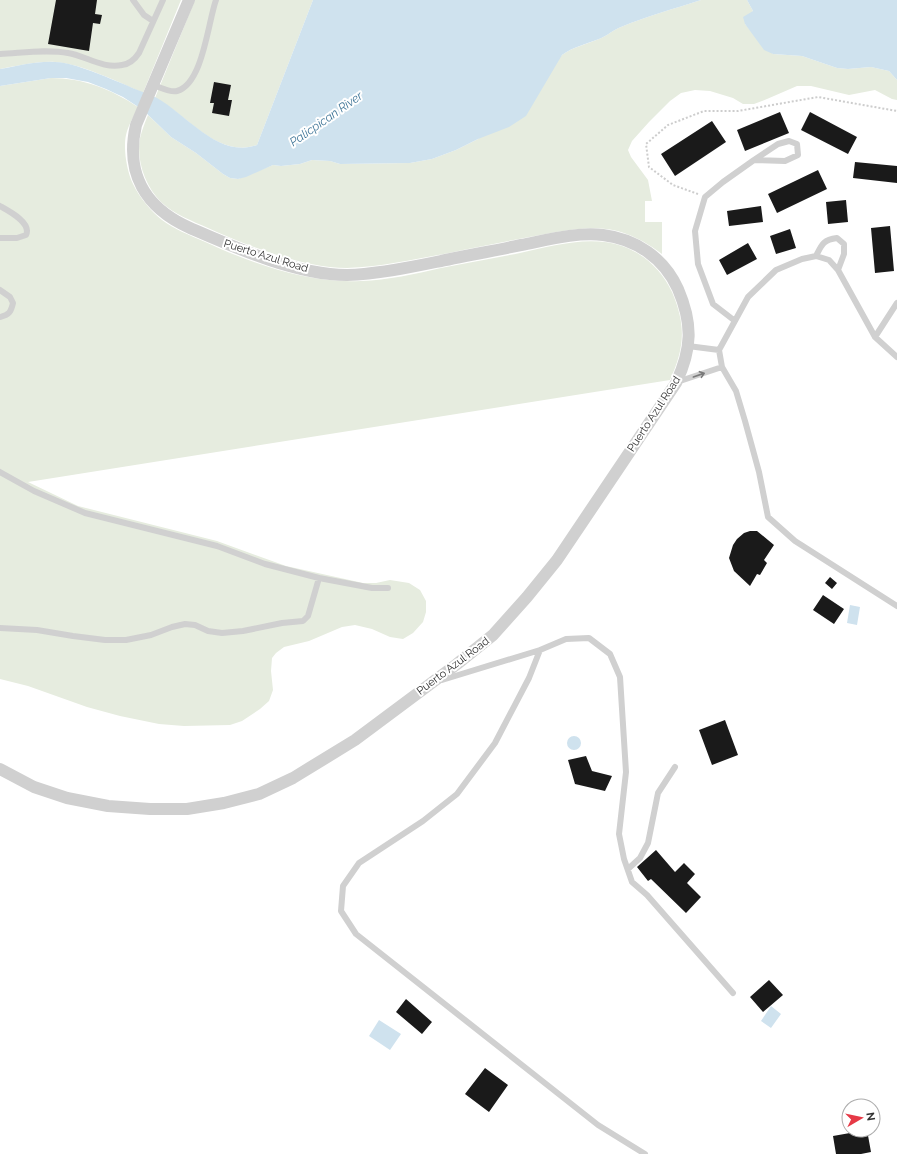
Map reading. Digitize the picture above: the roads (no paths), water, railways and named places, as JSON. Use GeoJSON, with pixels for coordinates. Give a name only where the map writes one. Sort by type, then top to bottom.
{"type":"FeatureCollection","features":[{"type":"Feature","properties":{"kind":"street","name":"Puerto Azul Road"},"geometry":{"type":"LineString","coordinates":[[0,769],[34,787],[67,798],[108,806],[150,809],[187,809],[224,803],[259,794],[293,778],[355,740],[432,683],[493,635],[528,597],[557,560],[676,383],[685,360],[688,346],[688,320],[685,305],[675,282],[664,266],[656,258],[643,248],[624,240],[603,235],[582,235],[549,240],[409,268],[345,275],[300,268],[270,259],[225,244],[167,216],[156,206],[139,180],[134,167],[133,143],[136,125],[189,0]]}},
{"type":"Feature","properties":{"kind":"lane"},"geometry":{"type":"LineString","coordinates":[[132,0],[144,15],[153,21]]}},
{"type":"Feature","properties":{"kind":"lane"},"geometry":{"type":"LineString","coordinates":[[0,54],[46,51],[68,52],[105,65],[122,66],[134,59],[139,53],[163,0]]}},
{"type":"Feature","properties":{"kind":"lane"},"geometry":{"type":"LineString","coordinates":[[153,86],[176,92],[185,87],[195,73],[204,50],[216,0]]}},
{"type":"Feature","properties":{"kind":"lane"},"geometry":{"type":"LineString","coordinates":[[735,320],[713,304],[698,264],[695,231],[705,197],[723,182],[754,160],[778,144],[789,141],[796,144],[798,155],[785,161],[754,160]]}},
{"type":"Feature","properties":{"kind":"lane"},"geometry":{"type":"LineString","coordinates":[[0,206],[23,222],[28,231],[26,235],[16,238],[0,238]]}},
{"type":"Feature","properties":{"kind":"lane"},"geometry":{"type":"LineString","coordinates":[[816,256],[823,244],[828,239],[837,238],[844,244],[844,254],[838,270]]}},
{"type":"Feature","properties":{"kind":"lane"},"geometry":{"type":"LineString","coordinates":[[897,357],[875,337],[838,270],[830,260],[816,256],[802,259],[776,270],[748,297],[719,350],[722,367],[736,391],[746,421],[759,472],[768,518],[795,541],[897,606]]}},
{"type":"Feature","properties":{"kind":"lane"},"geometry":{"type":"LineString","coordinates":[[0,290],[10,297],[13,304],[12,310],[8,315],[0,317]]}},
{"type":"Feature","properties":{"kind":"lane"},"geometry":{"type":"LineString","coordinates":[[875,337],[897,303]]}},
{"type":"Feature","properties":{"kind":"lane"},"geometry":{"type":"LineString","coordinates":[[688,346],[719,350]]}},
{"type":"Feature","properties":{"kind":"lane"},"geometry":{"type":"LineString","coordinates":[[676,383],[722,367]]}},
{"type":"Feature","properties":{"kind":"lane"},"geometry":{"type":"LineString","coordinates":[[0,472],[34,491],[84,513],[217,546],[265,564],[319,578],[372,588],[388,588]]}},
{"type":"Feature","properties":{"kind":"lane"},"geometry":{"type":"LineString","coordinates":[[0,628],[37,630],[105,640],[126,640],[151,635],[185,624],[195,625],[208,631],[222,633],[243,631],[282,623],[303,621],[308,616],[319,578]]}},
{"type":"Feature","properties":{"kind":"lane"},"geometry":{"type":"LineString","coordinates":[[432,683],[540,650],[566,639],[589,638],[610,654],[620,677],[626,772],[620,834],[624,858],[632,882],[647,895],[733,993]]}},
{"type":"Feature","properties":{"kind":"lane"},"geometry":{"type":"LineString","coordinates":[[540,650],[529,678],[495,743],[457,794],[424,820],[359,863],[342,886],[341,911],[356,934],[598,1125],[645,1154]]}},
{"type":"Feature","properties":{"kind":"lane"},"geometry":{"type":"LineString","coordinates":[[628,869],[640,858],[648,843],[658,793],[675,768]]}},
{"type":"Feature","properties":{"kind":"water","name":"Palicpican River"},"geometry":{"type":"Polygon","coordinates":[[[313,0],[701,0],[618,28],[602,38],[566,52],[562,55],[526,116],[509,127],[478,139],[456,150],[432,159],[410,163],[340,164],[330,161],[312,160],[300,164],[281,166],[273,165],[246,177],[238,179],[230,178],[171,137],[143,110],[123,97],[106,89],[88,82],[66,78],[51,78],[0,86],[0,69],[43,62],[61,62],[84,68],[157,98],[217,141],[230,146],[243,148],[257,145],[313,0]]]}},
{"type":"Feature","properties":{"kind":"water"},"geometry":{"type":"Polygon","coordinates":[[[747,0],[897,0],[897,80],[889,71],[871,67],[848,69],[837,68],[802,56],[773,54],[764,50],[745,24],[743,17],[753,11],[747,0]]]}},
{"type":"Feature","properties":{"kind":"water"},"geometry":{"type":"Polygon","coordinates":[[[850,605],[860,607],[857,625],[847,623],[850,605]]]}},
{"type":"Feature","properties":{"kind":"water"},"geometry":{"type":"Polygon","coordinates":[[[571,736],[577,736],[581,740],[581,746],[577,750],[571,750],[567,746],[567,740],[571,736]]]}},
{"type":"Feature","properties":{"kind":"water"},"geometry":{"type":"Polygon","coordinates":[[[771,1006],[781,1014],[771,1028],[761,1021],[771,1006]]]}},
{"type":"Feature","properties":{"kind":"water"},"geometry":{"type":"Polygon","coordinates":[[[379,1020],[401,1034],[390,1050],[369,1036],[379,1020]]]}}]}
